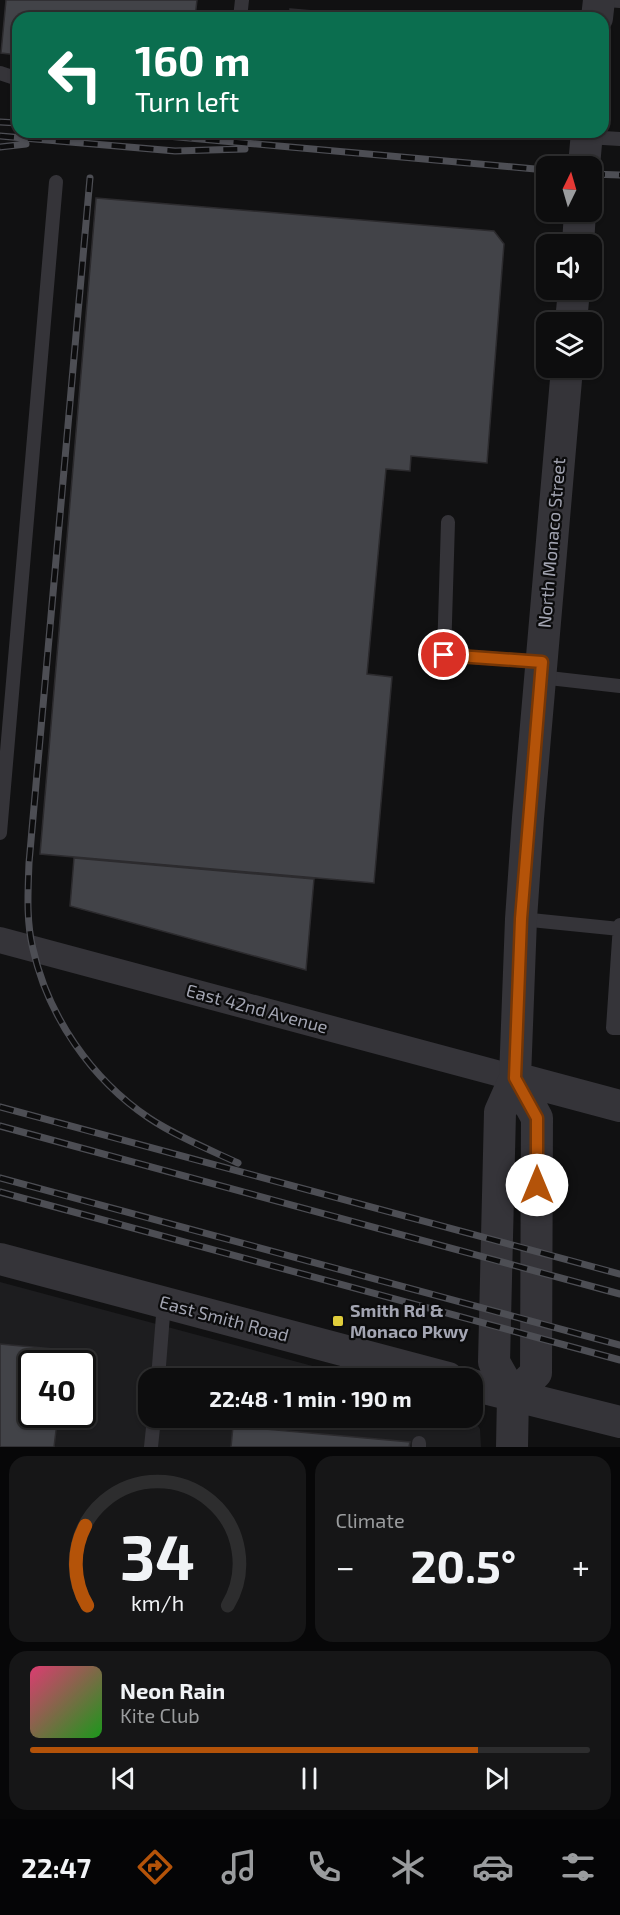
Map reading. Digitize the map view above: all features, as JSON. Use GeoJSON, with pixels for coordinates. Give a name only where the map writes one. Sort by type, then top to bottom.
{"type":"FeatureCollection","features":[{"type":"Feature","properties":{"kind":"street","name":"North Monaco Street"},"geometry":{"type":"LineString","coordinates":[[513,1396],[494,1362],[500,1112],[515,1078],[521,919],[566,378]]}},
{"type":"Feature","properties":{"kind":"street","name":"East 42nd Avenue"},"geometry":{"type":"LineString","coordinates":[[0,940],[515,1078]]}},
{"type":"Feature","properties":{"kind":"street"},"geometry":{"type":"LineString","coordinates":[[515,1078],[620,1106]]}},
{"type":"Feature","properties":{"kind":"street"},"geometry":{"type":"LineString","coordinates":[[512,1447],[513,1396],[536,1373],[537,1118],[515,1078]]}},
{"type":"Feature","properties":{"kind":"street","name":"East Smith Road"},"geometry":{"type":"LineString","coordinates":[[0,1259],[410,1368]]}},
{"type":"Feature","properties":{"kind":"street"},"geometry":{"type":"LineString","coordinates":[[483,1388],[620,1422]]}},
{"type":"Feature","properties":{"kind":"lane"},"geometry":{"type":"LineString","coordinates":[[606,0],[620,1]]}},
{"type":"Feature","properties":{"kind":"lane"},"geometry":{"type":"LineString","coordinates":[[586,145],[620,139]]}},
{"type":"Feature","properties":{"kind":"lane"},"geometry":{"type":"LineString","coordinates":[[0,833],[56,182]]}},
{"type":"Feature","properties":{"kind":"lane"},"geometry":{"type":"LineString","coordinates":[[448,522],[444,655],[541,670],[620,686]]}},
{"type":"Feature","properties":{"kind":"lane"},"geometry":{"type":"LineString","coordinates":[[521,919],[620,927],[613,1028],[620,1028]]}},
{"type":"Feature","properties":{"kind":"lane"},"geometry":{"type":"LineString","coordinates":[[159,1368],[164,1303]]}},
{"type":"Feature","properties":{"kind":"lane"},"geometry":{"type":"LineString","coordinates":[[151,1447],[153,1428]]}},
{"type":"Feature","properties":{"kind":"shaded area"},"geometry":{"type":"Polygon","coordinates":[[[0,1282],[320,1368],[138,1368],[138,1428],[479,1428],[481,1447],[0,1447],[0,1282]]]}},
{"type":"Feature","properties":{"kind":"building"},"geometry":{"type":"Polygon","coordinates":[[[6,0],[197,0],[196,12],[12,12],[12,54],[1,53],[6,0]]]}},
{"type":"Feature","properties":{"kind":"building"},"geometry":{"type":"Polygon","coordinates":[[[290,9],[325,12],[290,12],[290,9]]]}},
{"type":"Feature","properties":{"kind":"building"},"geometry":{"type":"Polygon","coordinates":[[[96,198],[494,231],[504,244],[487,463],[411,456],[410,471],[386,469],[367,674],[392,677],[374,883],[40,854],[96,198]]]}},
{"type":"Feature","properties":{"kind":"building"},"geometry":{"type":"Polygon","coordinates":[[[74,858],[314,879],[306,970],[70,906],[74,858]]]}},
{"type":"Feature","properties":{"kind":"building"},"geometry":{"type":"Polygon","coordinates":[[[0,1344],[64,1350],[18,1350],[18,1428],[56,1428],[54,1447],[0,1447],[0,1344]]]}},
{"type":"Feature","properties":{"kind":"building"},"geometry":{"type":"Polygon","coordinates":[[[233,1428],[410,1442],[409,1447],[231,1447],[233,1428]]]}},
{"type":"Feature","properties":{"kind":"railway"},"geometry":{"type":"LineString","coordinates":[[0,122],[12,123]]}},
{"type":"Feature","properties":{"kind":"railway"},"geometry":{"type":"LineString","coordinates":[[0,136],[12,137]]}},
{"type":"Feature","properties":{"kind":"railway"},"geometry":{"type":"LineString","coordinates":[[23,138],[175,151],[245,149]]}},
{"type":"Feature","properties":{"kind":"railway"},"geometry":{"type":"LineString","coordinates":[[189,138],[536,169]]}},
{"type":"Feature","properties":{"kind":"railway"},"geometry":{"type":"LineString","coordinates":[[0,147],[26,144]]}},
{"type":"Feature","properties":{"kind":"railway"},"geometry":{"type":"LineString","coordinates":[[602,174],[620,175]]}},
{"type":"Feature","properties":{"kind":"railway"},"geometry":{"type":"LineString","coordinates":[[90,178],[29,863],[29,928],[40,974],[49,998],[61,1022],[91,1065],[128,1102],[159,1125],[238,1163]]}},
{"type":"Feature","properties":{"kind":"railway"},"geometry":{"type":"LineString","coordinates":[[0,1107],[620,1274]]}},
{"type":"Feature","properties":{"kind":"railway"},"geometry":{"type":"LineString","coordinates":[[0,1126],[620,1294]]}},
{"type":"Feature","properties":{"kind":"railway"},"geometry":{"type":"LineString","coordinates":[[0,1178],[620,1345]]}},
{"type":"Feature","properties":{"kind":"railway"},"geometry":{"type":"LineString","coordinates":[[0,1192],[620,1360]]}},
{"type":"Feature","properties":{"kind":"place","name":"Smith Rd & Monaco Pkwy"},"geometry":{"type":"Point","coordinates":[338,1321]}},
{"type":"Feature","properties":{"kind":"route"},"geometry":{"type":"LineString","coordinates":[[444,655],[542,662],[521,919],[515,1078],[537,1118],[537,1185]]}}]}
